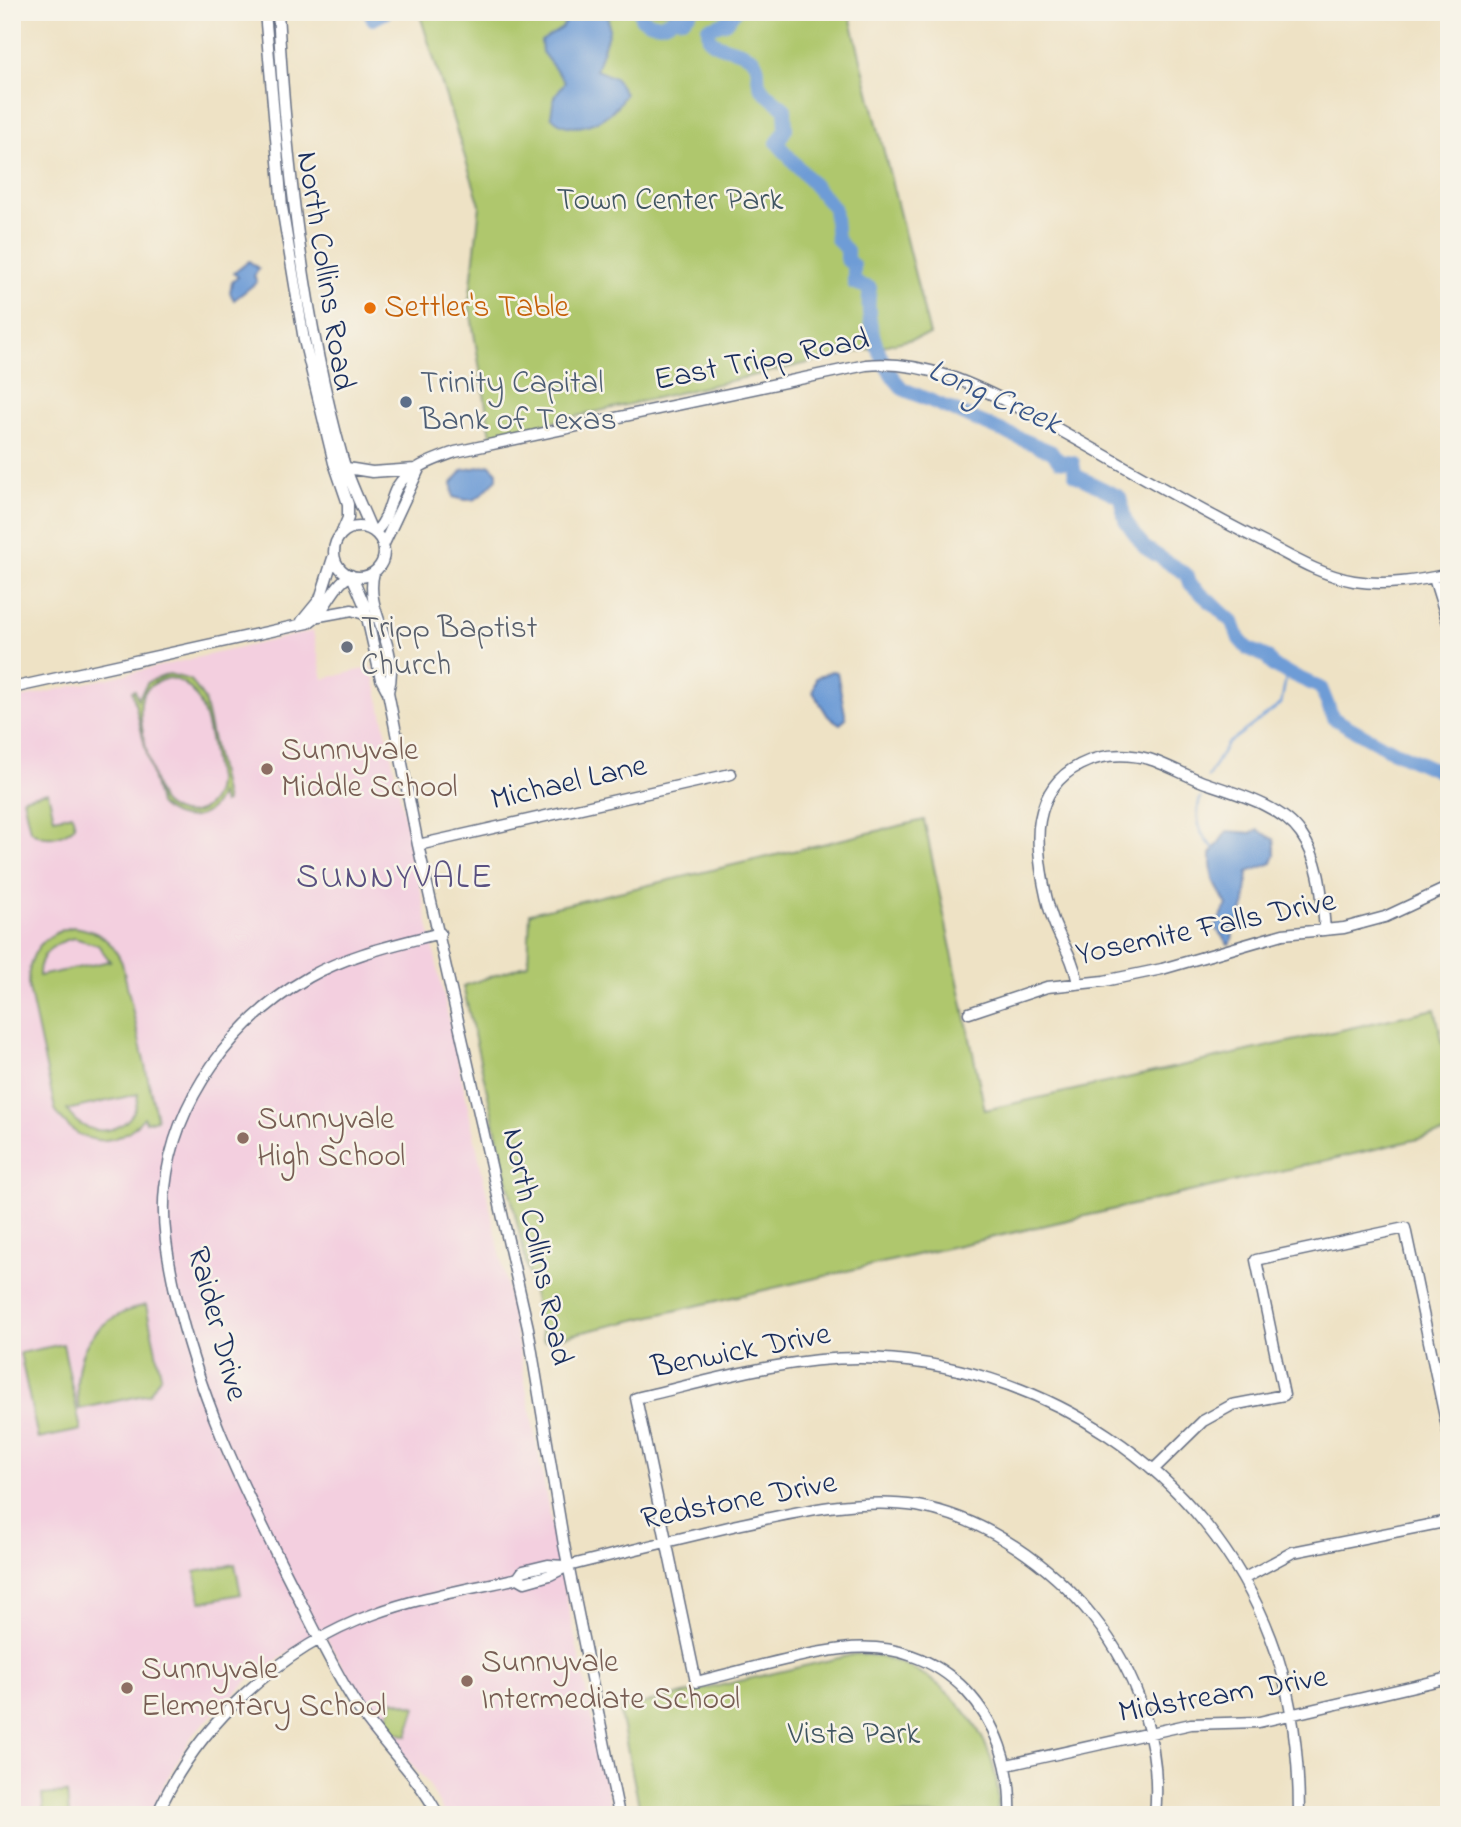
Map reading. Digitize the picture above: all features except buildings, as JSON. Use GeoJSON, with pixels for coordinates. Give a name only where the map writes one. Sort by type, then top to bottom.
{"type":"FeatureCollection","features":[{"type":"Feature","properties":{"kind":"street","name":"North Collins Road"},"geometry":{"type":"LineString","coordinates":[[265,12],[282,207],[300,317],[347,468],[372,531]]}},
{"type":"Feature","properties":{"kind":"street","name":"North Collins Road"},"geometry":{"type":"LineString","coordinates":[[278,12],[289,139],[322,391],[348,504],[348,519],[342,532]]}},
{"type":"Feature","properties":{"kind":"street"},"geometry":{"type":"LineString","coordinates":[[276,140],[289,139]]}},
{"type":"Feature","properties":{"kind":"street"},"geometry":{"type":"LineString","coordinates":[[300,317],[312,315]]}},
{"type":"Feature","properties":{"kind":"street","name":"East Tripp Road"},"geometry":{"type":"LineString","coordinates":[[372,531],[383,521],[397,487],[419,468],[455,452],[872,364],[905,365],[935,371],[999,397],[1223,522],[1316,569],[1353,581],[1398,583],[1449,574]]}},
{"type":"Feature","properties":{"kind":"street"},"geometry":{"type":"LineString","coordinates":[[318,616],[334,591],[351,576],[374,572],[383,560],[383,546],[419,468],[372,472],[347,468]]}},
{"type":"Feature","properties":{"kind":"street"},"geometry":{"type":"LineString","coordinates":[[289,628],[306,618],[320,599],[342,532],[357,526],[372,531],[383,546]]}},
{"type":"Feature","properties":{"kind":"street"},"geometry":{"type":"LineString","coordinates":[[333,553],[339,568],[351,576]]}},
{"type":"Feature","properties":{"kind":"street","name":"North Collins Road"},"geometry":{"type":"LineString","coordinates":[[374,572],[373,598],[390,647],[393,668],[388,692]]}},
{"type":"Feature","properties":{"kind":"street","name":"North Collins Road"},"geometry":{"type":"LineString","coordinates":[[351,576],[367,615],[382,678],[388,692],[418,845],[528,1328],[568,1566],[619,1815]]}},
{"type":"Feature","properties":{"kind":"street"},"geometry":{"type":"LineString","coordinates":[[1434,578],[1449,626]]}},
{"type":"Feature","properties":{"kind":"street"},"geometry":{"type":"LineString","coordinates":[[12,688],[289,628],[318,616],[352,610],[367,615]]}},
{"type":"Feature","properties":{"kind":"street"},"geometry":{"type":"LineString","coordinates":[[1078,983],[1068,947],[1053,920],[1048,903],[1038,840],[1040,820],[1050,788],[1071,769],[1103,755],[1152,760],[1174,772],[1272,810],[1299,831],[1318,871],[1325,930]]}},
{"type":"Feature","properties":{"kind":"street","name":"Michael Lane"},"geometry":{"type":"LineString","coordinates":[[418,845],[731,774]]}},
{"type":"Feature","properties":{"kind":"street","name":"Yosemite Falls Drive"},"geometry":{"type":"LineString","coordinates":[[969,1013],[1046,987],[1162,969],[1283,934],[1325,930],[1385,917],[1449,887]]}},
{"type":"Feature","properties":{"kind":"street","name":"Raider Drive"},"geometry":{"type":"LineString","coordinates":[[438,1815],[368,1725],[319,1640],[250,1503],[212,1416],[174,1287],[166,1246],[164,1188],[177,1136],[190,1102],[209,1068],[255,1017],[310,977],[339,962],[368,951],[440,933]]}},
{"type":"Feature","properties":{"kind":"street"},"geometry":{"type":"LineString","coordinates":[[1154,1469],[1202,1421],[1233,1405],[1283,1395],[1256,1260],[1405,1228],[1449,1436]]}},
{"type":"Feature","properties":{"kind":"street","name":"Benwick Drive"},"geometry":{"type":"LineString","coordinates":[[666,1541],[636,1398],[801,1362],[860,1358],[919,1362],[976,1373],[1054,1402],[1102,1430],[1154,1469],[1208,1527],[1243,1578],[1272,1640],[1292,1713],[1299,1771],[1298,1815]]}},
{"type":"Feature","properties":{"kind":"street","name":"Redstone Drive"},"geometry":{"type":"LineString","coordinates":[[157,1815],[177,1775],[218,1722],[267,1674],[319,1640],[371,1615],[408,1603],[518,1578],[523,1571],[548,1565],[568,1566],[800,1511],[868,1505],[917,1506],[963,1519],[1020,1550],[1068,1586],[1106,1633],[1132,1678],[1150,1733],[1156,1787],[1154,1815]]}},
{"type":"Feature","properties":{"kind":"street"},"geometry":{"type":"LineString","coordinates":[[1243,1578],[1293,1552],[1449,1521]]}},
{"type":"Feature","properties":{"kind":"street"},"geometry":{"type":"LineString","coordinates":[[666,1541],[696,1682],[841,1649],[887,1650],[910,1656],[943,1671],[968,1693],[992,1725],[1007,1765],[1010,1815]]}},
{"type":"Feature","properties":{"kind":"street","name":"Midstream Drive"},"geometry":{"type":"LineString","coordinates":[[1007,1765],[1191,1724],[1259,1722],[1449,1678]]}},
{"type":"Feature","properties":{"kind":"shaded area","name":"Sunnyvale High School"},"geometry":{"type":"Polygon","coordinates":[[[313,631],[323,679],[372,667],[506,1281],[558,1558],[613,1815],[445,1815],[428,1783],[373,1722],[322,1630],[253,1676],[194,1733],[164,1784],[152,1815],[12,1815],[12,700],[313,631]]]}},
{"type":"Feature","properties":{"kind":"green space","name":"Town Center Park"},"geometry":{"type":"Polygon","coordinates":[[[419,12],[849,12],[930,335],[491,436],[469,303],[480,205],[419,12]]]}},
{"type":"Feature","properties":{"kind":"green space"},"geometry":{"type":"Polygon","coordinates":[[[169,674],[191,680],[204,699],[226,802],[223,803],[220,794],[209,811],[201,815],[175,815],[159,804],[132,691],[135,690],[138,699],[148,682],[169,674]],[[169,678],[151,686],[143,695],[141,717],[150,765],[162,802],[180,813],[190,814],[206,807],[212,800],[217,779],[200,703],[182,682],[169,678]]]}},
{"type":"Feature","properties":{"kind":"green space"},"geometry":{"type":"Polygon","coordinates":[[[48,792],[54,818],[72,814],[75,826],[53,837],[41,836],[30,830],[23,798],[48,792]]]}},
{"type":"Feature","properties":{"kind":"green space"},"geometry":{"type":"Polygon","coordinates":[[[924,820],[985,1110],[1435,1009],[1449,1071],[1449,1132],[544,1341],[463,986],[528,964],[530,913],[924,820]]]}},
{"type":"Feature","properties":{"kind":"green space"},"geometry":{"type":"Polygon","coordinates":[[[73,927],[97,934],[109,942],[122,963],[157,1119],[146,1122],[144,1117],[133,1128],[110,1139],[97,1140],[74,1131],[55,1109],[28,984],[31,963],[39,946],[62,930],[73,927]],[[74,938],[49,950],[41,961],[39,976],[110,961],[98,945],[74,938]],[[138,1094],[67,1110],[75,1120],[86,1127],[109,1130],[120,1126],[129,1118],[135,1108],[138,1094]]]}},
{"type":"Feature","properties":{"kind":"green space"},"geometry":{"type":"Polygon","coordinates":[[[146,1305],[161,1375],[149,1394],[79,1409],[78,1371],[88,1341],[111,1319],[146,1305]]]}},
{"type":"Feature","properties":{"kind":"green space"},"geometry":{"type":"Polygon","coordinates":[[[63,1344],[81,1430],[38,1439],[20,1353],[63,1344]]]}},
{"type":"Feature","properties":{"kind":"green space"},"geometry":{"type":"Polygon","coordinates":[[[235,1564],[241,1594],[201,1602],[195,1572],[235,1564]]]}},
{"type":"Feature","properties":{"kind":"green space","name":"Vista Park"},"geometry":{"type":"Polygon","coordinates":[[[856,1654],[885,1658],[913,1669],[938,1685],[960,1705],[978,1729],[990,1756],[997,1785],[997,1815],[641,1815],[619,1709],[856,1654]]]}},
{"type":"Feature","properties":{"kind":"green space"},"geometry":{"type":"Polygon","coordinates":[[[393,1700],[416,1707],[407,1736],[384,1729],[393,1700]]]}},
{"type":"Feature","properties":{"kind":"green space"},"geometry":{"type":"Polygon","coordinates":[[[67,1793],[69,1815],[44,1815],[42,1795],[67,1793]]]}},
{"type":"Feature","properties":{"kind":"water"},"geometry":{"type":"Polygon","coordinates":[[[571,12],[608,12],[609,31],[596,70],[615,78],[625,93],[620,102],[603,118],[581,126],[560,123],[551,116],[554,97],[565,82],[542,52],[541,41],[562,28],[571,12]]]}},
{"type":"Feature","properties":{"kind":"water"},"geometry":{"type":"Polygon","coordinates":[[[249,261],[259,269],[254,276],[257,282],[234,300],[230,293],[232,282],[238,277],[234,273],[249,261]]]}},
{"type":"Feature","properties":{"kind":"water"},"geometry":{"type":"Polygon","coordinates":[[[490,465],[497,472],[497,479],[479,497],[469,500],[453,497],[452,483],[463,470],[490,465]]]}},
{"type":"Feature","properties":{"kind":"water"},"geometry":{"type":"Polygon","coordinates":[[[832,671],[837,672],[846,719],[840,724],[828,716],[813,692],[816,678],[832,671]]]}},
{"type":"Feature","properties":{"kind":"water"},"geometry":{"type":"Polygon","coordinates":[[[1258,830],[1275,840],[1275,855],[1272,863],[1248,872],[1245,903],[1237,927],[1229,930],[1233,936],[1228,944],[1215,927],[1227,905],[1213,880],[1211,854],[1227,831],[1252,833],[1258,830]]]}},
{"type":"Feature","properties":{"kind":"waterway","name":"Long Creek"},"geometry":{"type":"LineString","coordinates":[[369,12],[373,19],[386,12]]}},
{"type":"Feature","properties":{"kind":"waterway","name":"Long Creek"},"geometry":{"type":"LineString","coordinates":[[640,12],[641,18],[658,24],[675,18],[683,19],[691,12]]}},
{"type":"Feature","properties":{"kind":"waterway","name":"Long Creek"},"geometry":{"type":"LineString","coordinates":[[735,12],[725,23],[708,28],[709,39],[719,46],[743,52],[753,59],[757,65],[762,89],[785,109],[786,129],[777,143],[834,208],[837,239],[847,251],[847,260],[854,266],[854,283],[870,288],[869,315],[875,342],[894,379],[903,389],[1052,452],[1059,461],[1073,463],[1075,475],[1120,497],[1125,520],[1144,547],[1186,574],[1189,583],[1233,622],[1239,639],[1247,648],[1267,657],[1273,666],[1321,688],[1333,718],[1385,747],[1449,776]]}},
{"type":"Feature","properties":{"kind":"waterway"},"geometry":{"type":"LineString","coordinates":[[1208,777],[1227,744],[1281,704],[1287,672]]}},
{"type":"Feature","properties":{"kind":"waterway"},"geometry":{"type":"LineString","coordinates":[[1200,798],[1199,826],[1204,838],[1214,848]]}},
{"type":"Feature","properties":{"kind":"place","name":"Settler's Table"},"geometry":{"type":"Point","coordinates":[370,308]}},
{"type":"Feature","properties":{"kind":"place","name":"Trinity Capital Bank of Texas"},"geometry":{"type":"Point","coordinates":[406,402]}},
{"type":"Feature","properties":{"kind":"place","name":"Tripp Baptist Church"},"geometry":{"type":"Point","coordinates":[347,647]}},
{"type":"Feature","properties":{"kind":"place","name":"Sunnyvale Middle School"},"geometry":{"type":"Point","coordinates":[267,769]}},
{"type":"Feature","properties":{"kind":"place","name":"Sunnyvale High School"},"geometry":{"type":"Point","coordinates":[243,1138]}},
{"type":"Feature","properties":{"kind":"place","name":"Sunnyvale Intermediate School"},"geometry":{"type":"Point","coordinates":[467,1681]}},
{"type":"Feature","properties":{"kind":"place","name":"Sunnyvale Elementary School"},"geometry":{"type":"Point","coordinates":[127,1688]}},
{"type":"Feature","properties":{"kind":"district","name":"SUNNYVALE"},"geometry":{"type":"Point","coordinates":[395,878]}}]}
